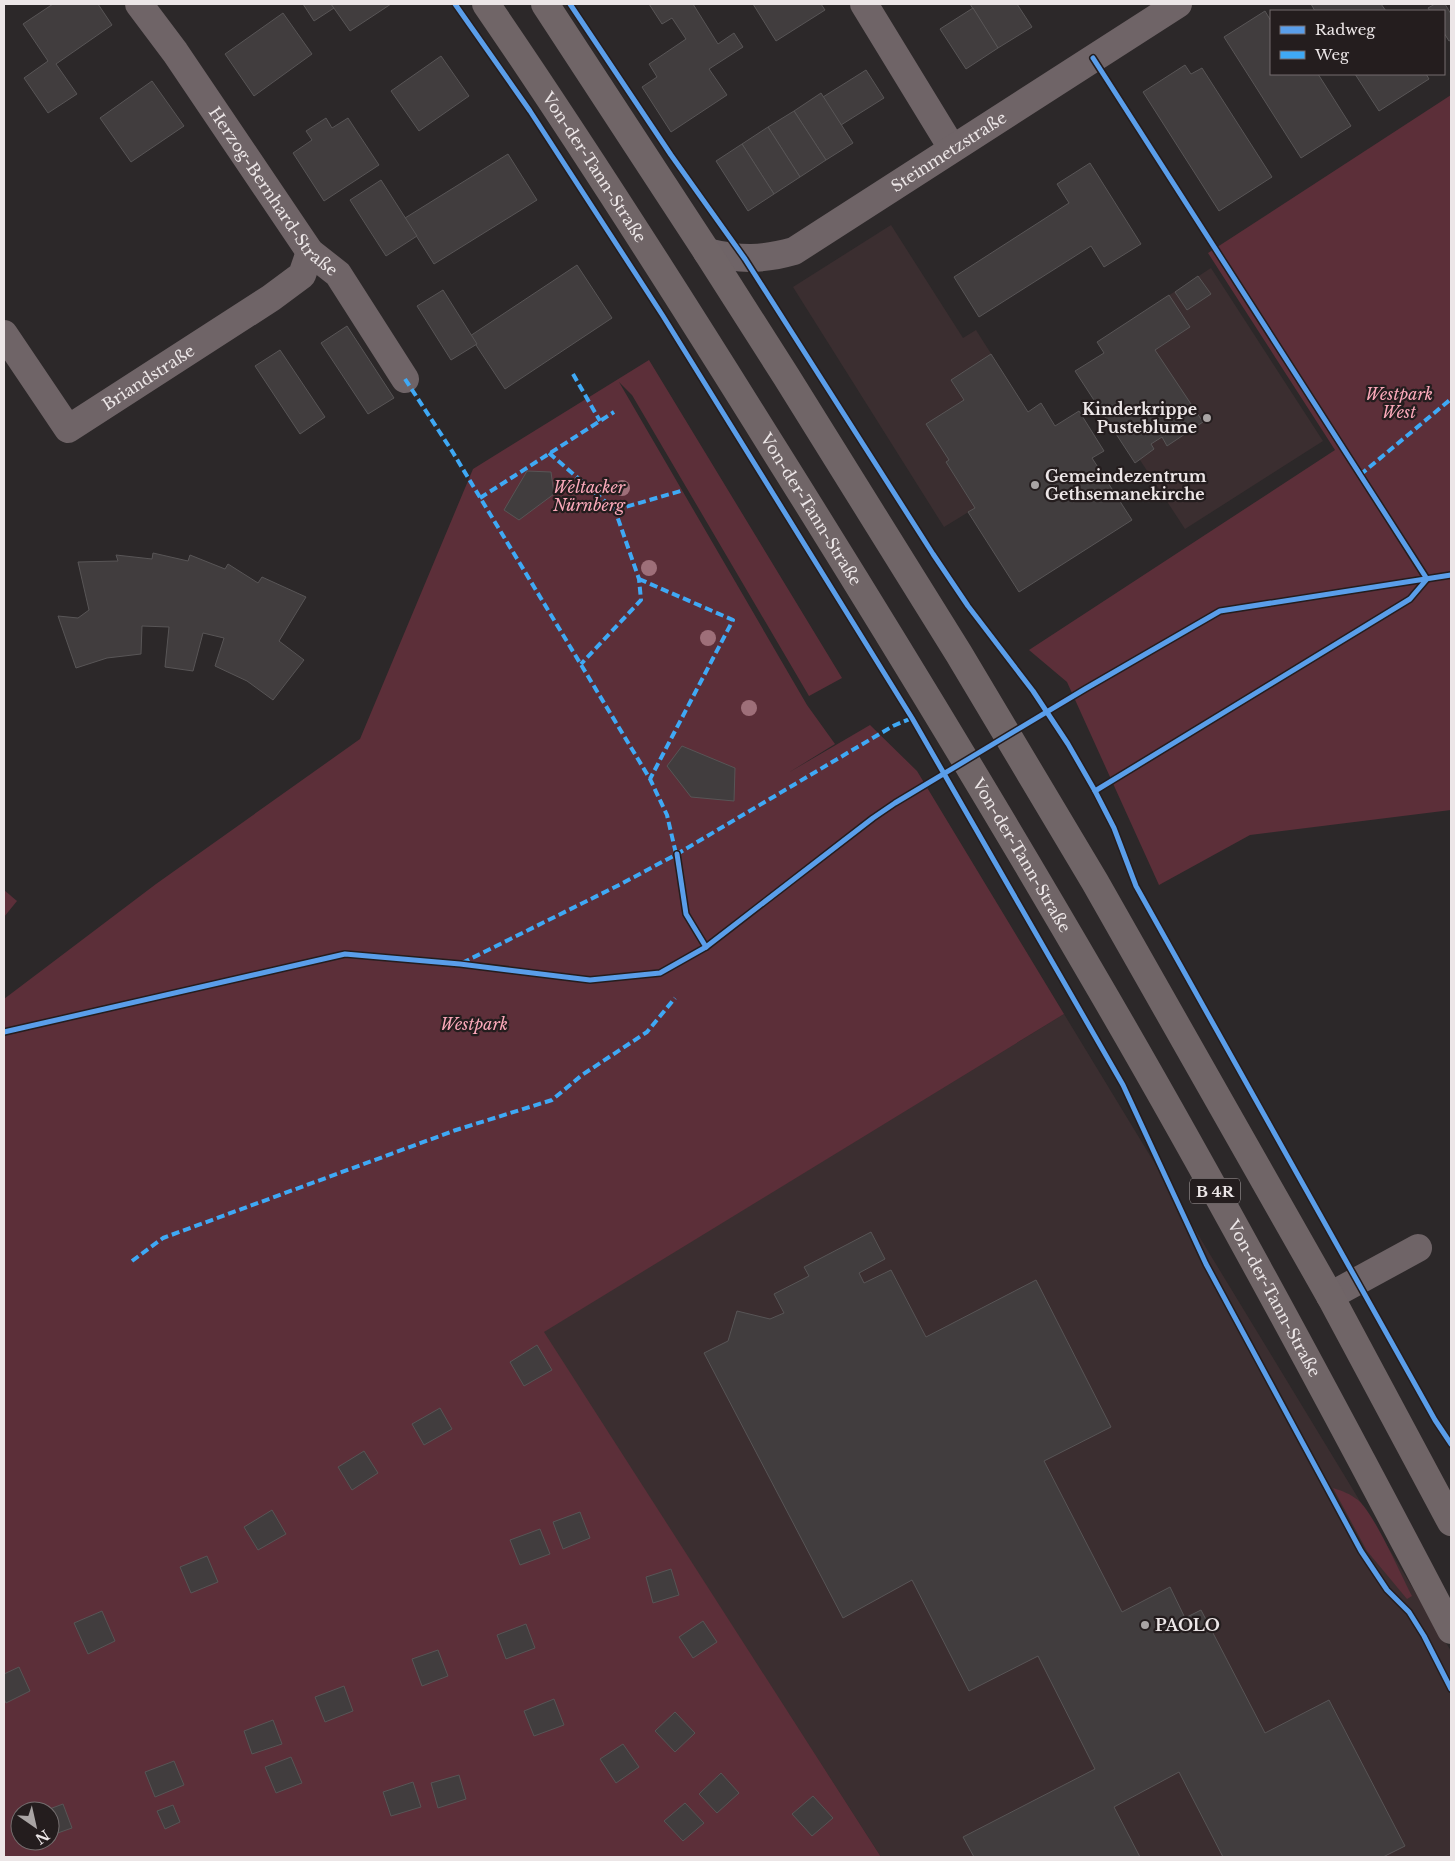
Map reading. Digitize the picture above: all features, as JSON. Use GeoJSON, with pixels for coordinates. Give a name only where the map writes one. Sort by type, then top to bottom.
{"type":"FeatureCollection","features":[{"type":"Feature","properties":{"kind":"main road","name":"Von-der-Tann-Straße"},"geometry":{"type":"LineString","coordinates":[[486,4],[563,117],[683,304],[878,615],[1024,858],[1112,1009],[1289,1324],[1451,1630]]}},
{"type":"Feature","properties":{"kind":"main road","name":"B 4R"},"geometry":{"type":"LineString","coordinates":[[545,4],[707,252],[954,646],[1094,882],[1330,1296],[1451,1522]]}},
{"type":"Feature","properties":{"kind":"street","name":"Herzog-Bernhard-Straße"},"geometry":{"type":"LineString","coordinates":[[139,4],[175,52],[310,252],[338,274],[405,379]]}},
{"type":"Feature","properties":{"kind":"street"},"geometry":{"type":"LineString","coordinates":[[864,4],[952,148]]}},
{"type":"Feature","properties":{"kind":"street","name":"Steinmetzstraße"},"geometry":{"type":"LineString","coordinates":[[707,252],[744,259],[777,256],[794,251],[1178,4]]}},
{"type":"Feature","properties":{"kind":"street","name":"Briandstraße"},"geometry":{"type":"LineString","coordinates":[[4,334],[68,429],[271,298],[302,275],[310,252]]}},
{"type":"Feature","properties":{"kind":"street"},"geometry":{"type":"LineString","coordinates":[[1330,1296],[1418,1248]]}},
{"type":"Feature","properties":{"kind":"shaded area"},"geometry":{"type":"Polygon","coordinates":[[[891,225],[963,338],[976,330],[1028,412],[946,462],[975,508],[944,527],[793,287],[891,225]]]}},
{"type":"Feature","properties":{"kind":"shaded area","name":"Kinderkrippe Pusteblume"},"geometry":{"type":"Polygon","coordinates":[[[1211,268],[1323,441],[1185,529],[1140,460],[1075,371],[1104,353],[1097,342],[1211,268]]]}},
{"type":"Feature","properties":{"kind":"shaded area"},"geometry":{"type":"Polygon","coordinates":[[[1064,1014],[1451,1651],[1451,1857],[881,1857],[543,1332],[1064,1014]]]}},
{"type":"Feature","properties":{"kind":"green space","name":"Westpark West"},"geometry":{"type":"Polygon","coordinates":[[[1451,95],[1451,810],[1250,835],[1159,885],[1067,682],[1029,650],[1335,450],[1208,253],[1451,95]]]}},
{"type":"Feature","properties":{"kind":"green space","name":"Westpark"},"geometry":{"type":"Polygon","coordinates":[[[649,360],[842,678],[809,696],[632,395],[619,382],[807,705],[835,744],[788,773],[870,725],[917,771],[1064,1014],[544,1332],[881,1857],[4,1857],[4,999],[156,884],[360,739],[473,469],[649,360]]]}},
{"type":"Feature","properties":{"kind":"green space"},"geometry":{"type":"Polygon","coordinates":[[[4,890],[17,901],[4,917],[4,890]]]}},
{"type":"Feature","properties":{"kind":"green space"},"geometry":{"type":"Polygon","coordinates":[[[1333,1488],[1352,1496],[1365,1507],[1387,1545],[1412,1596],[1407,1599],[1367,1551],[1333,1488]]]}},
{"type":"Feature","properties":{"kind":"building"},"geometry":{"type":"Polygon","coordinates":[[[53,4],[98,4],[112,25],[56,64],[77,94],[48,113],[24,78],[48,61],[23,24],[53,4]]]}},
{"type":"Feature","properties":{"kind":"building"},"geometry":{"type":"Polygon","coordinates":[[[303,4],[331,4],[334,8],[314,21],[303,4]]]}},
{"type":"Feature","properties":{"kind":"building"},"geometry":{"type":"Polygon","coordinates":[[[331,4],[391,4],[350,31],[331,4]]]}},
{"type":"Feature","properties":{"kind":"building"},"geometry":{"type":"Polygon","coordinates":[[[649,4],[693,4],[718,44],[734,33],[743,47],[709,69],[727,95],[671,132],[642,87],[657,77],[649,64],[686,39],[672,18],[662,24],[649,4]]]}},
{"type":"Feature","properties":{"kind":"building"},"geometry":{"type":"Polygon","coordinates":[[[753,4],[821,4],[825,10],[776,41],[753,4]]]}},
{"type":"Feature","properties":{"kind":"building"},"geometry":{"type":"Polygon","coordinates":[[[970,4],[1017,4],[1032,27],[998,48],[970,4]]]}},
{"type":"Feature","properties":{"kind":"building"},"geometry":{"type":"Polygon","coordinates":[[[1311,4],[1381,4],[1385,10],[1314,10],[1311,4]]]}},
{"type":"Feature","properties":{"kind":"building"},"geometry":{"type":"Polygon","coordinates":[[[1435,4],[1445,4],[1451,14],[1451,40],[1449,41],[1445,35],[1445,10],[1429,10],[1428,8],[1435,4]]]}},
{"type":"Feature","properties":{"kind":"building"},"geometry":{"type":"Polygon","coordinates":[[[973,8],[998,48],[966,69],[940,29],[973,8]]]}},
{"type":"Feature","properties":{"kind":"building"},"geometry":{"type":"Polygon","coordinates":[[[1265,11],[1270,19],[1270,75],[1319,75],[1351,126],[1301,158],[1224,37],[1265,11]]]}},
{"type":"Feature","properties":{"kind":"building"},"geometry":{"type":"Polygon","coordinates":[[[283,13],[312,54],[254,96],[225,54],[283,13]]]}},
{"type":"Feature","properties":{"kind":"building"},"geometry":{"type":"Polygon","coordinates":[[[441,56],[469,96],[419,131],[391,91],[441,56]]]}},
{"type":"Feature","properties":{"kind":"building"},"geometry":{"type":"Polygon","coordinates":[[[1185,65],[1191,74],[1202,68],[1272,177],[1219,211],[1143,92],[1185,65]]]}},
{"type":"Feature","properties":{"kind":"building"},"geometry":{"type":"Polygon","coordinates":[[[866,70],[884,98],[841,125],[823,97],[866,70]]]}},
{"type":"Feature","properties":{"kind":"building"},"geometry":{"type":"Polygon","coordinates":[[[1356,75],[1427,75],[1429,79],[1379,111],[1356,75]]]}},
{"type":"Feature","properties":{"kind":"building"},"geometry":{"type":"Polygon","coordinates":[[[152,81],[184,126],[131,162],[100,118],[152,81]]]}},
{"type":"Feature","properties":{"kind":"building"},"geometry":{"type":"Polygon","coordinates":[[[821,93],[853,143],[826,160],[794,111],[821,93]]]}},
{"type":"Feature","properties":{"kind":"building"},"geometry":{"type":"Polygon","coordinates":[[[794,111],[826,160],[800,177],[768,127],[794,111]]]}},
{"type":"Feature","properties":{"kind":"building"},"geometry":{"type":"Polygon","coordinates":[[[326,118],[332,128],[348,118],[379,165],[324,201],[293,153],[312,140],[306,131],[326,118]]]}},
{"type":"Feature","properties":{"kind":"building"},"geometry":{"type":"Polygon","coordinates":[[[768,127],[800,177],[774,194],[742,144],[768,127]]]}},
{"type":"Feature","properties":{"kind":"building"},"geometry":{"type":"Polygon","coordinates":[[[742,144],[774,194],[748,211],[716,161],[742,144]]]}},
{"type":"Feature","properties":{"kind":"building"},"geometry":{"type":"Polygon","coordinates":[[[508,154],[537,200],[434,264],[405,218],[508,154]]]}},
{"type":"Feature","properties":{"kind":"building"},"geometry":{"type":"Polygon","coordinates":[[[1090,163],[1141,244],[1104,267],[1091,246],[979,317],[954,277],[1069,203],[1057,184],[1090,163]]]}},
{"type":"Feature","properties":{"kind":"building"},"geometry":{"type":"Polygon","coordinates":[[[381,180],[417,236],[386,256],[350,200],[381,180]]]}},
{"type":"Feature","properties":{"kind":"building"},"geometry":{"type":"Polygon","coordinates":[[[577,265],[612,318],[505,389],[470,336],[577,265]]]}},
{"type":"Feature","properties":{"kind":"building"},"geometry":{"type":"Polygon","coordinates":[[[1198,276],[1211,294],[1187,310],[1175,292],[1198,276]]]}},
{"type":"Feature","properties":{"kind":"building"},"geometry":{"type":"Polygon","coordinates":[[[443,290],[477,344],[451,360],[417,306],[443,290]]]}},
{"type":"Feature","properties":{"kind":"building"},"geometry":{"type":"Polygon","coordinates":[[[1169,295],[1190,327],[1155,350],[1203,422],[1167,446],[1162,437],[1151,444],[1154,449],[1135,463],[1075,371],[1104,353],[1097,342],[1169,295]]]}},
{"type":"Feature","properties":{"kind":"building"},"geometry":{"type":"Polygon","coordinates":[[[347,326],[394,398],[368,414],[321,343],[347,326]]]}},
{"type":"Feature","properties":{"kind":"building"},"geometry":{"type":"Polygon","coordinates":[[[280,350],[325,417],[300,434],[255,366],[280,350]]]}},
{"type":"Feature","properties":{"kind":"building","name":"Gemeindezentrum Gethsemanekirche"},"geometry":{"type":"Polygon","coordinates":[[[991,354],[1028,412],[1041,403],[1055,426],[1079,411],[1104,451],[1092,458],[1132,520],[1019,592],[968,512],[975,508],[946,462],[949,460],[926,424],[964,400],[951,380],[991,354]]]}},
{"type":"Feature","properties":{"kind":"building"},"geometry":{"type":"Polygon","coordinates":[[[527,471],[551,472],[554,494],[519,520],[504,510],[527,471]]]}},
{"type":"Feature","properties":{"kind":"building"},"geometry":{"type":"Polygon","coordinates":[[[153,553],[188,561],[190,555],[225,569],[228,564],[258,583],[262,577],[306,597],[279,641],[304,660],[273,700],[247,681],[215,666],[224,638],[203,633],[193,671],[165,667],[169,627],[142,626],[141,654],[107,658],[76,668],[58,616],[78,618],[89,610],[78,562],[118,561],[116,555],[152,559],[153,553]]]}},
{"type":"Feature","properties":{"kind":"building"},"geometry":{"type":"Polygon","coordinates":[[[682,746],[735,768],[734,801],[691,797],[667,766],[682,746]]]}},
{"type":"Feature","properties":{"kind":"building"},"geometry":{"type":"Polygon","coordinates":[[[871,1232],[885,1259],[859,1273],[864,1283],[891,1270],[926,1337],[1036,1280],[1111,1427],[1044,1461],[1122,1612],[1170,1587],[1185,1618],[1201,1610],[1265,1733],[1329,1700],[1405,1846],[1383,1857],[1223,1857],[1179,1772],[1114,1807],[1140,1857],[974,1857],[963,1837],[1095,1769],[1038,1656],[969,1691],[912,1580],[843,1618],[704,1353],[728,1341],[737,1311],[770,1319],[784,1313],[774,1294],[809,1276],[804,1267],[871,1232]]]}},
{"type":"Feature","properties":{"kind":"building"},"geometry":{"type":"Polygon","coordinates":[[[537,1345],[552,1370],[524,1386],[510,1362],[537,1345]]]}},
{"type":"Feature","properties":{"kind":"building"},"geometry":{"type":"Polygon","coordinates":[[[440,1408],[452,1429],[424,1445],[412,1424],[440,1408]]]}},
{"type":"Feature","properties":{"kind":"building"},"geometry":{"type":"Polygon","coordinates":[[[364,1451],[378,1473],[352,1490],[338,1467],[364,1451]]]}},
{"type":"Feature","properties":{"kind":"building"},"geometry":{"type":"Polygon","coordinates":[[[272,1510],[286,1534],[258,1550],[244,1527],[272,1510]]]}},
{"type":"Feature","properties":{"kind":"building"},"geometry":{"type":"Polygon","coordinates":[[[580,1512],[590,1538],[563,1549],[553,1522],[580,1512]]]}},
{"type":"Feature","properties":{"kind":"building"},"geometry":{"type":"Polygon","coordinates":[[[540,1529],[550,1554],[520,1565],[510,1540],[540,1529]]]}},
{"type":"Feature","properties":{"kind":"building"},"geometry":{"type":"Polygon","coordinates":[[[207,1556],[218,1582],[191,1593],[180,1567],[207,1556]]]}},
{"type":"Feature","properties":{"kind":"building"},"geometry":{"type":"Polygon","coordinates":[[[671,1569],[679,1595],[653,1603],[646,1577],[671,1569]]]}},
{"type":"Feature","properties":{"kind":"building"},"geometry":{"type":"Polygon","coordinates":[[[102,1611],[115,1641],[88,1654],[74,1623],[102,1611]]]}},
{"type":"Feature","properties":{"kind":"building"},"geometry":{"type":"Polygon","coordinates":[[[703,1621],[717,1642],[693,1658],[679,1637],[703,1621]]]}},
{"type":"Feature","properties":{"kind":"building"},"geometry":{"type":"Polygon","coordinates":[[[526,1624],[535,1648],[506,1659],[497,1635],[526,1624]]]}},
{"type":"Feature","properties":{"kind":"building"},"geometry":{"type":"Polygon","coordinates":[[[438,1650],[448,1676],[422,1686],[412,1659],[438,1650]]]}},
{"type":"Feature","properties":{"kind":"building"},"geometry":{"type":"Polygon","coordinates":[[[19,1667],[30,1691],[6,1703],[4,1699],[4,1674],[19,1667]]]}},
{"type":"Feature","properties":{"kind":"building"},"geometry":{"type":"Polygon","coordinates":[[[344,1686],[353,1711],[325,1722],[315,1697],[344,1686]]]}},
{"type":"Feature","properties":{"kind":"building"},"geometry":{"type":"Polygon","coordinates":[[[554,1699],[564,1725],[534,1736],[524,1711],[554,1699]]]}},
{"type":"Feature","properties":{"kind":"building"},"geometry":{"type":"Polygon","coordinates":[[[675,1712],[695,1733],[675,1752],[655,1731],[675,1712]]]}},
{"type":"Feature","properties":{"kind":"building"},"geometry":{"type":"Polygon","coordinates":[[[273,1720],[282,1744],[252,1754],[244,1731],[273,1720]]]}},
{"type":"Feature","properties":{"kind":"building"},"geometry":{"type":"Polygon","coordinates":[[[623,1744],[639,1767],[616,1783],[600,1759],[623,1744]]]}},
{"type":"Feature","properties":{"kind":"building"},"geometry":{"type":"Polygon","coordinates":[[[291,1757],[302,1783],[276,1793],[265,1767],[291,1757]]]}},
{"type":"Feature","properties":{"kind":"building"},"geometry":{"type":"Polygon","coordinates":[[[174,1761],[184,1785],[155,1797],[145,1772],[174,1761]]]}},
{"type":"Feature","properties":{"kind":"building"},"geometry":{"type":"Polygon","coordinates":[[[721,1773],[739,1793],[717,1813],[699,1794],[721,1773]]]}},
{"type":"Feature","properties":{"kind":"building"},"geometry":{"type":"Polygon","coordinates":[[[459,1775],[466,1799],[438,1808],[431,1783],[459,1775]]]}},
{"type":"Feature","properties":{"kind":"building"},"geometry":{"type":"Polygon","coordinates":[[[413,1782],[421,1807],[391,1816],[383,1792],[413,1782]]]}},
{"type":"Feature","properties":{"kind":"building"},"geometry":{"type":"Polygon","coordinates":[[[813,1796],[833,1818],[812,1836],[792,1814],[813,1796]]]}},
{"type":"Feature","properties":{"kind":"building"},"geometry":{"type":"Polygon","coordinates":[[[685,1803],[704,1823],[683,1841],[664,1821],[685,1803]]]}},
{"type":"Feature","properties":{"kind":"building"},"geometry":{"type":"Polygon","coordinates":[[[63,1804],[72,1828],[60,1832],[60,1805],[63,1804]]]}},
{"type":"Feature","properties":{"kind":"building"},"geometry":{"type":"Polygon","coordinates":[[[173,1805],[180,1822],[165,1829],[157,1811],[173,1805]]]}},
{"type":"Feature","properties":{"kind":"marked path"},"geometry":{"type":"LineString","coordinates":[[573,374],[600,421]]}},
{"type":"Feature","properties":{"kind":"marked path"},"geometry":{"type":"LineString","coordinates":[[405,379],[452,451],[650,779],[667,815],[677,858]]}},
{"type":"Feature","properties":{"kind":"marked path"},"geometry":{"type":"LineString","coordinates":[[1360,475],[1451,399]]}},
{"type":"Feature","properties":{"kind":"marked path"},"geometry":{"type":"LineString","coordinates":[[480,498],[614,412]]}},
{"type":"Feature","properties":{"kind":"marked path"},"geometry":{"type":"LineString","coordinates":[[549,453],[615,510],[639,579],[641,600],[581,664]]}},
{"type":"Feature","properties":{"kind":"marked path"},"geometry":{"type":"LineString","coordinates":[[615,510],[684,490]]}},
{"type":"Feature","properties":{"kind":"marked path"},"geometry":{"type":"LineString","coordinates":[[639,579],[733,620],[650,779]]}},
{"type":"Feature","properties":{"kind":"marked path"},"geometry":{"type":"LineString","coordinates":[[462,963],[677,854],[893,726],[912,718]]}},
{"type":"Feature","properties":{"kind":"marked path"},"geometry":{"type":"LineString","coordinates":[[132,1261],[163,1238],[456,1130],[552,1100],[582,1075],[647,1032],[675,998]]}},
{"type":"Feature","properties":{"kind":"cycle path"},"geometry":{"type":"LineString","coordinates":[[455,4],[530,111],[663,316],[912,718],[1123,1085],[1206,1264],[1361,1551],[1387,1590],[1409,1612],[1424,1636],[1451,1689]]}},
{"type":"Feature","properties":{"kind":"cycle path"},"geometry":{"type":"LineString","coordinates":[[570,4],[671,155],[745,259],[933,554],[968,606],[1033,691],[1068,744],[1114,828],[1136,886],[1435,1420],[1451,1444]]}},
{"type":"Feature","properties":{"kind":"cycle path"},"geometry":{"type":"LineString","coordinates":[[1093,58],[1427,579],[1410,599],[1095,791]]}},
{"type":"Feature","properties":{"kind":"cycle path"},"geometry":{"type":"LineString","coordinates":[[4,1032],[345,954],[460,964],[590,980],[660,973],[706,947],[895,803],[1085,689],[1220,611],[1451,575]]}},
{"type":"Feature","properties":{"kind":"cycle path"},"geometry":{"type":"LineString","coordinates":[[677,854],[686,914],[706,947]]}},
{"type":"Feature","properties":{"kind":"place","name":"Kinderkrippe Pusteblume"},"geometry":{"type":"Point","coordinates":[1207,418]}},
{"type":"Feature","properties":{"kind":"place","name":"Gemeindezentrum Gethsemanekirche"},"geometry":{"type":"Point","coordinates":[1035,485]}},
{"type":"Feature","properties":{"kind":"place","name":"PAOLO"},"geometry":{"type":"Point","coordinates":[1145,1625]}},
{"type":"Feature","properties":{"kind":"park label","name":"Weltacker Nürnberg"},"geometry":{"type":"Point","coordinates":[589,496]}}]}
